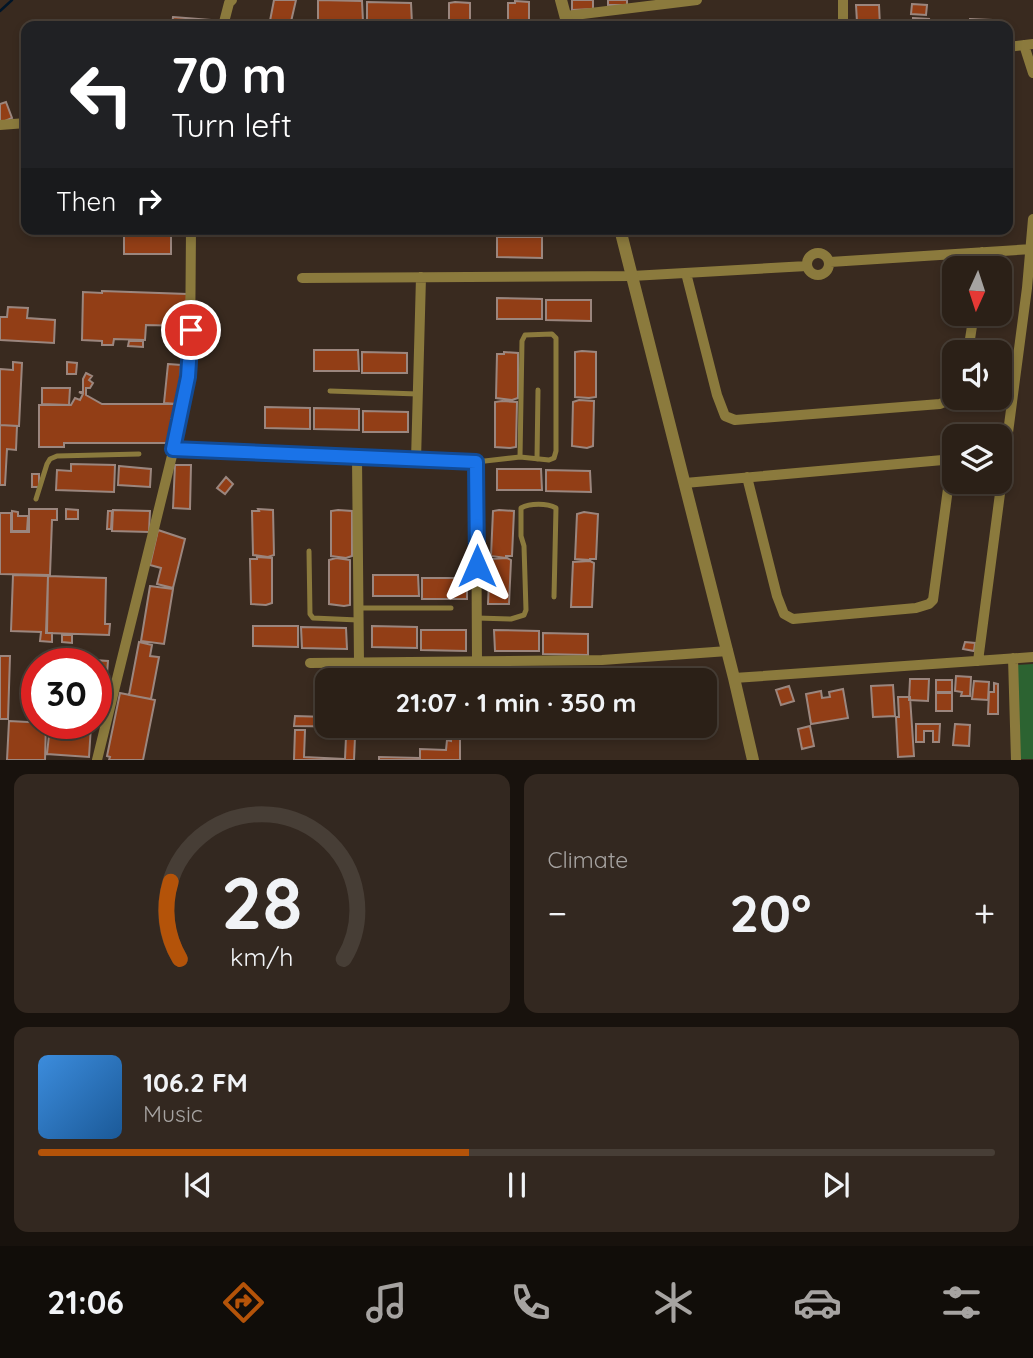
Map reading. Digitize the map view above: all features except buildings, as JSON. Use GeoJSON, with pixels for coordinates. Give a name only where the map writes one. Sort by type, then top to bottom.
{"type":"FeatureCollection","features":[{"type":"Feature","properties":{"kind":"street"},"geometry":{"type":"LineString","coordinates":[[224,21],[232,0]]}},
{"type":"Feature","properties":{"kind":"street"},"geometry":{"type":"LineString","coordinates":[[561,0],[567,21],[696,0]]}},
{"type":"Feature","properties":{"kind":"street"},"geometry":{"type":"LineString","coordinates":[[843,0],[844,21]]}},
{"type":"Feature","properties":{"kind":"street"},"geometry":{"type":"LineString","coordinates":[[1029,45],[1033,73]]}},
{"type":"Feature","properties":{"kind":"street"},"geometry":{"type":"LineString","coordinates":[[0,125],[21,123]]}},
{"type":"Feature","properties":{"kind":"street"},"geometry":{"type":"LineString","coordinates":[[1007,424],[1032,249],[1033,219]]}},
{"type":"Feature","properties":{"kind":"street"},"geometry":{"type":"LineString","coordinates":[[97,760],[184,407],[190,356],[191,235]]}},
{"type":"Feature","properties":{"kind":"street"},"geometry":{"type":"LineString","coordinates":[[622,235],[728,651],[753,760]]}},
{"type":"Feature","properties":{"kind":"street"},"geometry":{"type":"LineString","coordinates":[[830,262],[826,273],[821,275],[810,272],[807,266],[808,260],[816,253],[822,254],[830,262],[1032,249]]}},
{"type":"Feature","properties":{"kind":"street"},"geometry":{"type":"LineString","coordinates":[[982,252],[982,256]]}},
{"type":"Feature","properties":{"kind":"street"},"geometry":{"type":"LineString","coordinates":[[302,278],[632,276],[807,266]]}},
{"type":"Feature","properties":{"kind":"street"},"geometry":{"type":"LineString","coordinates":[[686,273],[717,395],[725,416],[735,420],[942,403]]}},
{"type":"Feature","properties":{"kind":"street"},"geometry":{"type":"LineString","coordinates":[[416,460],[421,277]]}},
{"type":"Feature","properties":{"kind":"street"},"geometry":{"type":"LineString","coordinates":[[173,449],[476,462],[477,662]]}},
{"type":"Feature","properties":{"kind":"street"},"geometry":{"type":"LineString","coordinates":[[357,458],[359,663]]}},
{"type":"Feature","properties":{"kind":"street"},"geometry":{"type":"LineString","coordinates":[[685,483],[942,460]]}},
{"type":"Feature","properties":{"kind":"street"},"geometry":{"type":"LineString","coordinates":[[747,477],[777,596],[784,614],[793,619],[916,608],[929,604],[933,600],[948,494]]}},
{"type":"Feature","properties":{"kind":"street"},"geometry":{"type":"LineString","coordinates":[[978,661],[998,494]]}},
{"type":"Feature","properties":{"kind":"street"},"geometry":{"type":"LineString","coordinates":[[310,663],[602,660],[728,651]]}},
{"type":"Feature","properties":{"kind":"street"},"geometry":{"type":"LineString","coordinates":[[734,678],[1033,657]]}},
{"type":"Feature","properties":{"kind":"street"},"geometry":{"type":"LineString","coordinates":[[1013,658],[1016,760]]}},
{"type":"Feature","properties":{"kind":"lane"},"geometry":{"type":"LineString","coordinates":[[476,462],[520,457],[549,460],[554,457],[556,338],[552,334],[525,335],[522,341],[520,457]]}},
{"type":"Feature","properties":{"kind":"lane"},"geometry":{"type":"LineString","coordinates":[[537,459],[538,390]]}},
{"type":"Feature","properties":{"kind":"lane"},"geometry":{"type":"LineString","coordinates":[[330,391],[418,394]]}},
{"type":"Feature","properties":{"kind":"lane"},"geometry":{"type":"LineString","coordinates":[[36,499],[50,459],[57,456],[139,454]]}},
{"type":"Feature","properties":{"kind":"lane"},"geometry":{"type":"LineString","coordinates":[[477,618],[512,618],[524,615],[526,569],[520,515],[524,506],[544,505],[556,509],[554,597]]}},
{"type":"Feature","properties":{"kind":"lane"},"geometry":{"type":"LineString","coordinates":[[309,551],[310,614],[313,618],[358,620]]}},
{"type":"Feature","properties":{"kind":"lane"},"geometry":{"type":"LineString","coordinates":[[358,608],[451,608]]}},
{"type":"Feature","properties":{"kind":"green space"},"geometry":{"type":"Polygon","coordinates":[[[1033,664],[1033,759],[1018,759],[1014,665],[1033,664]]]}},
{"type":"Feature","properties":{"kind":"waterway"},"geometry":{"type":"LineString","coordinates":[[0,11],[12,0]]}},
{"type":"Feature","properties":{"kind":"route"},"geometry":{"type":"LineString","coordinates":[[191,330],[184,407],[173,449],[476,462],[477,566]]}}]}
